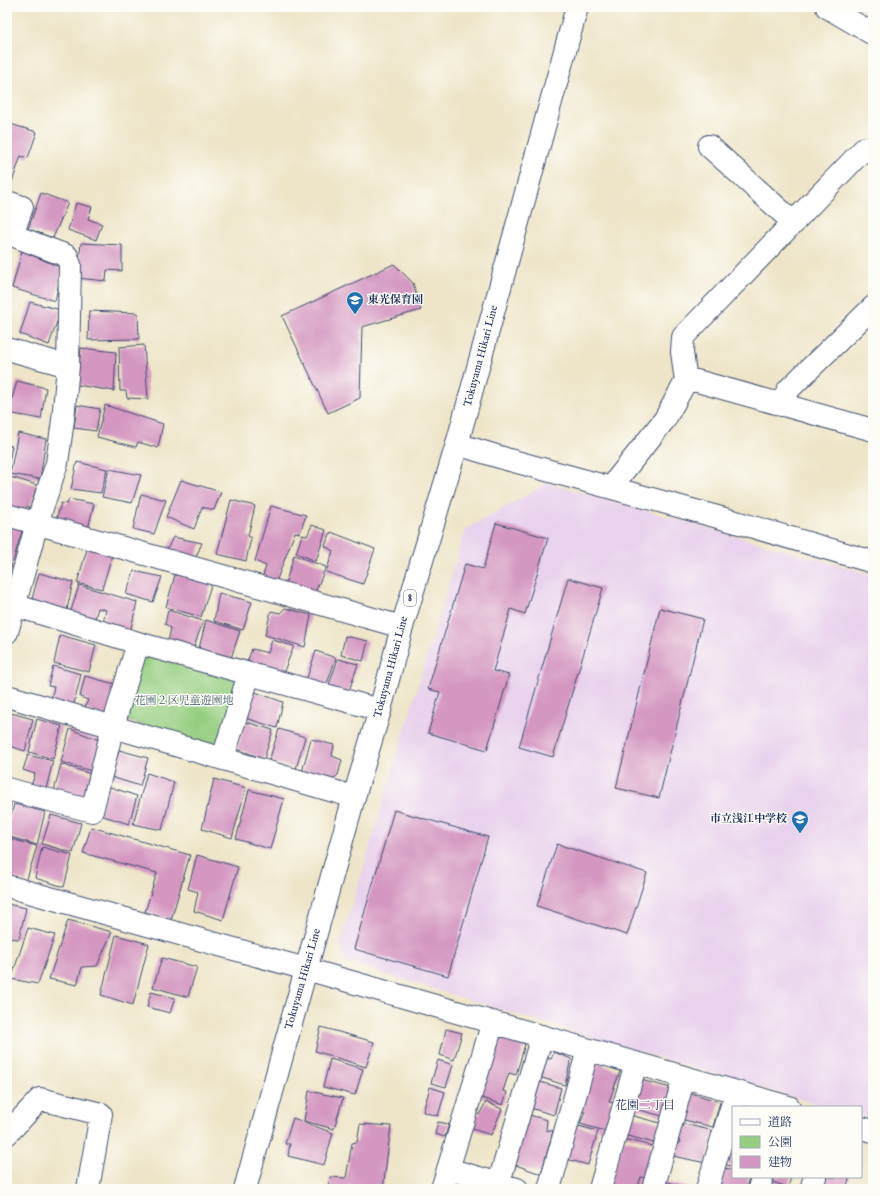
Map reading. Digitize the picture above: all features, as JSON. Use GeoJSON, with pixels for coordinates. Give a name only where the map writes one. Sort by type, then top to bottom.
{"type":"FeatureCollection","features":[{"type":"Feature","properties":{"kind":"street","name":"Tokuyama Hikari Line"},"geometry":{"type":"LineString","coordinates":[[245,1189],[402,627],[457,444],[577,7]]}},
{"type":"Feature","properties":{"kind":"street"},"geometry":{"type":"LineString","coordinates":[[827,7],[873,34]]}},
{"type":"Feature","properties":{"kind":"street"},"geometry":{"type":"LineString","coordinates":[[709,146],[794,223]]}},
{"type":"Feature","properties":{"kind":"street"},"geometry":{"type":"LineString","coordinates":[[616,489],[618,478],[665,419],[686,380],[682,352],[683,337],[865,148],[873,152]]}},
{"type":"Feature","properties":{"kind":"street"},"geometry":{"type":"LineString","coordinates":[[7,202],[22,207],[12,235],[67,256],[70,265],[68,366],[57,462],[11,604],[7,632]]}},
{"type":"Feature","properties":{"kind":"street"},"geometry":{"type":"LineString","coordinates":[[782,405],[788,390],[873,307]]}},
{"type":"Feature","properties":{"kind":"street"},"geometry":{"type":"LineString","coordinates":[[7,349],[68,366]]}},
{"type":"Feature","properties":{"kind":"street"},"geometry":{"type":"LineString","coordinates":[[686,380],[697,381],[873,430]]}},
{"type":"Feature","properties":{"kind":"street"},"geometry":{"type":"LineString","coordinates":[[457,444],[873,562]]}},
{"type":"Feature","properties":{"kind":"street"},"geometry":{"type":"LineString","coordinates":[[7,515],[402,627]]}},
{"type":"Feature","properties":{"kind":"street"},"geometry":{"type":"LineString","coordinates":[[11,604],[138,643],[380,710]]}},
{"type":"Feature","properties":{"kind":"street"},"geometry":{"type":"LineString","coordinates":[[7,790],[92,811],[113,726],[138,643]]}},
{"type":"Feature","properties":{"kind":"street"},"geometry":{"type":"LineString","coordinates":[[223,758],[249,674]]}},
{"type":"Feature","properties":{"kind":"street"},"geometry":{"type":"LineString","coordinates":[[7,696],[354,797]]}},
{"type":"Feature","properties":{"kind":"street"},"geometry":{"type":"LineString","coordinates":[[7,886],[306,968],[784,1106]]}},
{"type":"Feature","properties":{"kind":"street"},"geometry":{"type":"LineString","coordinates":[[493,1022],[445,1179],[504,1187],[542,1036]]}},
{"type":"Feature","properties":{"kind":"street"},"geometry":{"type":"LineString","coordinates":[[549,1189],[588,1050]]}},
{"type":"Feature","properties":{"kind":"street"},"geometry":{"type":"LineString","coordinates":[[600,1189],[636,1063]]}},
{"type":"Feature","properties":{"kind":"street"},"geometry":{"type":"LineString","coordinates":[[653,1189],[684,1077]]}},
{"type":"Feature","properties":{"kind":"street"},"geometry":{"type":"LineString","coordinates":[[708,1189],[736,1092]]}},
{"type":"Feature","properties":{"kind":"street"},"geometry":{"type":"LineString","coordinates":[[7,1134],[40,1099],[101,1114],[88,1189]]}},
{"type":"Feature","properties":{"kind":"street"},"geometry":{"type":"LineString","coordinates":[[862,1128],[873,1131]]}},
{"type":"Feature","properties":{"kind":"street"},"geometry":{"type":"LineString","coordinates":[[759,1189],[762,1178]]}},
{"type":"Feature","properties":{"kind":"street"},"geometry":{"type":"LineString","coordinates":[[811,1189],[815,1178]]}},
{"type":"Feature","properties":{"kind":"shaded area"},"geometry":{"type":"Polygon","coordinates":[[[548,483],[873,575],[873,1120],[862,1117],[862,1106],[825,1106],[667,1060],[345,962],[340,945],[465,530],[548,483]]]}},
{"type":"Feature","properties":{"kind":"green space","name":"花園２区児童遊園地"},"geometry":{"type":"Polygon","coordinates":[[[142,652],[240,681],[220,748],[122,719],[142,652]]]}},
{"type":"Feature","properties":{"kind":"building"},"geometry":{"type":"Polygon","coordinates":[[[7,123],[37,132],[28,158],[21,156],[10,188],[7,187],[7,123]]]}},
{"type":"Feature","properties":{"kind":"building"},"geometry":{"type":"Polygon","coordinates":[[[41,193],[68,203],[53,238],[28,229],[41,193]]]}},
{"type":"Feature","properties":{"kind":"building"},"geometry":{"type":"Polygon","coordinates":[[[76,203],[92,207],[88,219],[102,224],[96,240],[68,230],[76,203]]]}},
{"type":"Feature","properties":{"kind":"building"},"geometry":{"type":"Polygon","coordinates":[[[81,243],[122,245],[122,271],[107,270],[106,281],[77,278],[81,243]]]}},
{"type":"Feature","properties":{"kind":"building"},"geometry":{"type":"Polygon","coordinates":[[[22,251],[62,268],[55,301],[12,288],[22,251]]]}},
{"type":"Feature","properties":{"kind":"building"},"geometry":{"type":"Polygon","coordinates":[[[394,264],[413,283],[421,310],[362,327],[360,398],[328,413],[282,316],[394,264]]]}},
{"type":"Feature","properties":{"kind":"building"},"geometry":{"type":"Polygon","coordinates":[[[30,302],[61,310],[49,345],[20,334],[30,302]]]}},
{"type":"Feature","properties":{"kind":"building"},"geometry":{"type":"Polygon","coordinates":[[[89,311],[138,313],[139,339],[88,340],[89,311]]]}},
{"type":"Feature","properties":{"kind":"building"},"geometry":{"type":"Polygon","coordinates":[[[144,345],[148,399],[127,398],[126,391],[120,391],[119,347],[144,345]]]}},
{"type":"Feature","properties":{"kind":"building"},"geometry":{"type":"Polygon","coordinates":[[[81,348],[116,352],[114,391],[77,385],[81,348]]]}},
{"type":"Feature","properties":{"kind":"building"},"geometry":{"type":"Polygon","coordinates":[[[17,381],[46,388],[41,419],[8,413],[17,381]]]}},
{"type":"Feature","properties":{"kind":"building"},"geometry":{"type":"Polygon","coordinates":[[[77,405],[100,409],[96,431],[74,428],[77,405]]]}},
{"type":"Feature","properties":{"kind":"building"},"geometry":{"type":"Polygon","coordinates":[[[105,405],[163,424],[158,448],[138,442],[136,447],[97,437],[105,405]]]}},
{"type":"Feature","properties":{"kind":"building"},"geometry":{"type":"Polygon","coordinates":[[[18,433],[46,439],[40,479],[10,474],[18,433]]]}},
{"type":"Feature","properties":{"kind":"building"},"geometry":{"type":"Polygon","coordinates":[[[7,445],[12,446],[8,466],[7,466],[7,445]]]}},
{"type":"Feature","properties":{"kind":"building"},"geometry":{"type":"Polygon","coordinates":[[[77,462],[107,469],[101,493],[71,489],[77,462]]]}},
{"type":"Feature","properties":{"kind":"building"},"geometry":{"type":"Polygon","coordinates":[[[109,469],[141,475],[132,503],[102,497],[109,469]]]}},
{"type":"Feature","properties":{"kind":"building"},"geometry":{"type":"Polygon","coordinates":[[[10,477],[37,485],[30,508],[27,506],[23,513],[7,508],[7,484],[10,477]]]}},
{"type":"Feature","properties":{"kind":"building"},"geometry":{"type":"Polygon","coordinates":[[[181,480],[221,492],[214,510],[202,507],[194,529],[166,517],[181,480]]]}},
{"type":"Feature","properties":{"kind":"building"},"geometry":{"type":"Polygon","coordinates":[[[141,494],[166,500],[154,534],[133,529],[141,494]]]}},
{"type":"Feature","properties":{"kind":"building"},"geometry":{"type":"Polygon","coordinates":[[[69,499],[94,504],[88,529],[56,521],[61,503],[67,504],[69,499]]]}},
{"type":"Feature","properties":{"kind":"building"},"geometry":{"type":"Polygon","coordinates":[[[231,500],[255,506],[248,536],[251,538],[246,561],[217,554],[231,500]]]}},
{"type":"Feature","properties":{"kind":"building"},"geometry":{"type":"Polygon","coordinates":[[[271,506],[306,515],[300,533],[295,532],[276,582],[262,578],[266,566],[255,561],[271,506]]]}},
{"type":"Feature","properties":{"kind":"building"},"geometry":{"type":"Polygon","coordinates":[[[496,523],[548,538],[525,614],[511,609],[493,671],[509,675],[487,750],[428,733],[440,692],[428,689],[465,564],[483,569],[496,523]]]}},
{"type":"Feature","properties":{"kind":"building"},"geometry":{"type":"Polygon","coordinates":[[[7,524],[23,528],[7,581],[7,524]]]}},
{"type":"Feature","properties":{"kind":"building"},"geometry":{"type":"Polygon","coordinates":[[[312,525],[326,530],[316,561],[296,553],[302,535],[307,536],[312,525]]]}},
{"type":"Feature","properties":{"kind":"building"},"geometry":{"type":"Polygon","coordinates":[[[331,532],[375,549],[363,584],[326,572],[333,551],[325,546],[331,532]]]}},
{"type":"Feature","properties":{"kind":"building"},"geometry":{"type":"Polygon","coordinates":[[[173,537],[202,543],[194,561],[165,554],[173,537]]]}},
{"type":"Feature","properties":{"kind":"building"},"geometry":{"type":"Polygon","coordinates":[[[88,546],[113,552],[102,589],[77,583],[88,546]]]}},
{"type":"Feature","properties":{"kind":"building"},"geometry":{"type":"Polygon","coordinates":[[[294,555],[326,567],[314,595],[285,585],[294,555]]]}},
{"type":"Feature","properties":{"kind":"building"},"geometry":{"type":"Polygon","coordinates":[[[134,571],[162,577],[153,602],[126,594],[134,571]]]}},
{"type":"Feature","properties":{"kind":"building"},"geometry":{"type":"Polygon","coordinates":[[[39,573],[73,582],[66,614],[31,603],[39,573]]]}},
{"type":"Feature","properties":{"kind":"building"},"geometry":{"type":"Polygon","coordinates":[[[175,575],[212,582],[201,617],[166,607],[175,575]]]}},
{"type":"Feature","properties":{"kind":"building"},"geometry":{"type":"Polygon","coordinates":[[[568,578],[603,588],[553,757],[519,747],[568,578]]]}},
{"type":"Feature","properties":{"kind":"building"},"geometry":{"type":"Polygon","coordinates":[[[79,585],[137,602],[129,637],[102,626],[106,610],[98,608],[94,622],[70,614],[79,585]]]}},
{"type":"Feature","properties":{"kind":"building"},"geometry":{"type":"Polygon","coordinates":[[[219,593],[252,602],[243,630],[214,621],[219,593]]]}},
{"type":"Feature","properties":{"kind":"building"},"geometry":{"type":"Polygon","coordinates":[[[285,608],[311,615],[305,647],[265,635],[271,611],[280,613],[285,608]]]}},
{"type":"Feature","properties":{"kind":"building"},"geometry":{"type":"Polygon","coordinates":[[[660,608],[703,619],[659,798],[616,788],[660,608]]]}},
{"type":"Feature","properties":{"kind":"building"},"geometry":{"type":"Polygon","coordinates":[[[168,610],[203,621],[193,650],[168,642],[171,628],[165,624],[168,610]]]}},
{"type":"Feature","properties":{"kind":"building"},"geometry":{"type":"Polygon","coordinates":[[[206,620],[240,631],[230,661],[198,653],[206,620]]]}},
{"type":"Feature","properties":{"kind":"building"},"geometry":{"type":"Polygon","coordinates":[[[60,635],[96,645],[89,672],[54,663],[60,635]]]}},
{"type":"Feature","properties":{"kind":"building"},"geometry":{"type":"Polygon","coordinates":[[[345,636],[368,641],[363,661],[341,655],[345,636]]]}},
{"type":"Feature","properties":{"kind":"building"},"geometry":{"type":"Polygon","coordinates":[[[272,640],[294,646],[282,676],[246,665],[252,649],[268,653],[272,640]]]}},
{"type":"Feature","properties":{"kind":"building"},"geometry":{"type":"Polygon","coordinates":[[[316,651],[336,658],[325,689],[306,681],[316,651]]]}},
{"type":"Feature","properties":{"kind":"building"},"geometry":{"type":"Polygon","coordinates":[[[338,659],[358,664],[347,697],[327,690],[338,659]]]}},
{"type":"Feature","properties":{"kind":"building"},"geometry":{"type":"Polygon","coordinates":[[[53,666],[81,674],[73,708],[50,703],[54,687],[48,686],[53,666]]]}},
{"type":"Feature","properties":{"kind":"building"},"geometry":{"type":"Polygon","coordinates":[[[85,676],[115,684],[107,717],[84,709],[88,700],[80,697],[85,676]]]}},
{"type":"Feature","properties":{"kind":"building"},"geometry":{"type":"Polygon","coordinates":[[[252,691],[283,702],[277,728],[245,718],[252,691]]]}},
{"type":"Feature","properties":{"kind":"building"},"geometry":{"type":"Polygon","coordinates":[[[7,712],[33,719],[25,751],[7,745],[7,712]]]}},
{"type":"Feature","properties":{"kind":"building"},"geometry":{"type":"Polygon","coordinates":[[[37,719],[62,726],[53,759],[29,752],[37,719]]]}},
{"type":"Feature","properties":{"kind":"building"},"geometry":{"type":"Polygon","coordinates":[[[246,722],[273,730],[264,759],[237,749],[246,722]]]}},
{"type":"Feature","properties":{"kind":"building"},"geometry":{"type":"Polygon","coordinates":[[[70,729],[102,741],[95,772],[61,762],[70,729]]]}},
{"type":"Feature","properties":{"kind":"building"},"geometry":{"type":"Polygon","coordinates":[[[279,729],[305,737],[296,769],[269,761],[279,729]]]}},
{"type":"Feature","properties":{"kind":"building"},"geometry":{"type":"Polygon","coordinates":[[[311,739],[334,745],[332,756],[342,760],[338,775],[330,782],[302,772],[311,739]]]}},
{"type":"Feature","properties":{"kind":"building"},"geometry":{"type":"Polygon","coordinates":[[[119,750],[148,758],[140,786],[111,777],[119,750]]]}},
{"type":"Feature","properties":{"kind":"building"},"geometry":{"type":"Polygon","coordinates":[[[28,755],[53,761],[45,793],[29,792],[35,774],[23,770],[28,755]]]}},
{"type":"Feature","properties":{"kind":"building"},"geometry":{"type":"Polygon","coordinates":[[[61,764],[94,775],[86,806],[53,795],[61,764]]]}},
{"type":"Feature","properties":{"kind":"building"},"geometry":{"type":"Polygon","coordinates":[[[147,773],[174,782],[162,830],[133,824],[147,773]]]}},
{"type":"Feature","properties":{"kind":"building"},"geometry":{"type":"Polygon","coordinates":[[[214,779],[246,788],[232,838],[202,829],[214,779]]]}},
{"type":"Feature","properties":{"kind":"building"},"geometry":{"type":"Polygon","coordinates":[[[107,786],[137,796],[129,824],[100,815],[107,786]]]}},
{"type":"Feature","properties":{"kind":"building"},"geometry":{"type":"Polygon","coordinates":[[[249,790],[284,799],[270,849],[236,839],[249,790]]]}},
{"type":"Feature","properties":{"kind":"building"},"geometry":{"type":"Polygon","coordinates":[[[7,802],[11,803],[8,817],[7,817],[7,802]]]}},
{"type":"Feature","properties":{"kind":"building"},"geometry":{"type":"Polygon","coordinates":[[[14,804],[45,812],[37,845],[7,836],[7,829],[14,804]]]}},
{"type":"Feature","properties":{"kind":"building"},"geometry":{"type":"Polygon","coordinates":[[[394,810],[488,837],[448,976],[354,949],[394,810]]]}},
{"type":"Feature","properties":{"kind":"building"},"geometry":{"type":"Polygon","coordinates":[[[51,815],[81,823],[73,853],[42,844],[51,815]]]}},
{"type":"Feature","properties":{"kind":"building"},"geometry":{"type":"Polygon","coordinates":[[[91,827],[190,855],[171,920],[145,912],[157,873],[83,853],[91,827]]]}},
{"type":"Feature","properties":{"kind":"building"},"geometry":{"type":"Polygon","coordinates":[[[7,838],[37,846],[26,882],[7,876],[7,838]]]}},
{"type":"Feature","properties":{"kind":"building"},"geometry":{"type":"Polygon","coordinates":[[[557,844],[647,873],[627,935],[537,906],[557,844]]]}},
{"type":"Feature","properties":{"kind":"building"},"geometry":{"type":"Polygon","coordinates":[[[42,847],[72,855],[64,887],[35,878],[42,847]]]}},
{"type":"Feature","properties":{"kind":"building"},"geometry":{"type":"Polygon","coordinates":[[[197,855],[238,867],[223,920],[194,911],[198,892],[188,889],[197,855]]]}},
{"type":"Feature","properties":{"kind":"building"},"geometry":{"type":"Polygon","coordinates":[[[7,904],[26,908],[19,939],[7,938],[7,904]]]}},
{"type":"Feature","properties":{"kind":"building"},"geometry":{"type":"Polygon","coordinates":[[[68,920],[112,932],[97,966],[82,967],[77,985],[49,979],[68,920]]]}},
{"type":"Feature","properties":{"kind":"building"},"geometry":{"type":"Polygon","coordinates":[[[28,928],[55,935],[38,984],[11,979],[28,928]]]}},
{"type":"Feature","properties":{"kind":"building"},"geometry":{"type":"Polygon","coordinates":[[[116,935],[149,944],[133,1005],[101,995],[116,935]]]}},
{"type":"Feature","properties":{"kind":"building"},"geometry":{"type":"Polygon","coordinates":[[[162,958],[197,967],[188,997],[153,987],[162,958]]]}},
{"type":"Feature","properties":{"kind":"building"},"geometry":{"type":"Polygon","coordinates":[[[151,992],[175,998],[170,1013],[147,1007],[151,992]]]}},
{"type":"Feature","properties":{"kind":"building"},"geometry":{"type":"Polygon","coordinates":[[[321,1027],[374,1042],[366,1067],[315,1051],[321,1027]]]}},
{"type":"Feature","properties":{"kind":"building"},"geometry":{"type":"Polygon","coordinates":[[[446,1029],[462,1033],[454,1060],[440,1055],[446,1029]]]}},
{"type":"Feature","properties":{"kind":"building"},"geometry":{"type":"Polygon","coordinates":[[[506,1036],[525,1044],[516,1075],[509,1073],[503,1091],[507,1092],[503,1105],[476,1096],[489,1042],[506,1036]]]}},
{"type":"Feature","properties":{"kind":"building"},"geometry":{"type":"Polygon","coordinates":[[[554,1052],[571,1059],[565,1085],[539,1077],[544,1058],[551,1059],[554,1052]]]}},
{"type":"Feature","properties":{"kind":"building"},"geometry":{"type":"Polygon","coordinates":[[[330,1059],[363,1069],[355,1095],[323,1087],[330,1059]]]}},
{"type":"Feature","properties":{"kind":"building"},"geometry":{"type":"Polygon","coordinates":[[[438,1060],[453,1065],[446,1087],[431,1083],[438,1060]]]}},
{"type":"Feature","properties":{"kind":"building"},"geometry":{"type":"Polygon","coordinates":[[[591,1061],[620,1071],[609,1102],[615,1103],[609,1132],[580,1124],[585,1112],[580,1111],[591,1061]]]}},
{"type":"Feature","properties":{"kind":"building"},"geometry":{"type":"Polygon","coordinates":[[[533,1080],[561,1088],[554,1115],[527,1107],[533,1080]]]}},
{"type":"Feature","properties":{"kind":"building"},"geometry":{"type":"Polygon","coordinates":[[[641,1080],[675,1089],[666,1117],[632,1108],[641,1080]]]}},
{"type":"Feature","properties":{"kind":"building"},"geometry":{"type":"Polygon","coordinates":[[[430,1087],[445,1092],[438,1116],[423,1112],[430,1087]]]}},
{"type":"Feature","properties":{"kind":"building"},"geometry":{"type":"Polygon","coordinates":[[[309,1091],[343,1098],[334,1129],[304,1121],[309,1091]]]}},
{"type":"Feature","properties":{"kind":"building"},"geometry":{"type":"Polygon","coordinates":[[[688,1092],[720,1102],[713,1127],[680,1119],[688,1092]]]}},
{"type":"Feature","properties":{"kind":"building"},"geometry":{"type":"Polygon","coordinates":[[[486,1102],[502,1109],[491,1135],[466,1127],[472,1110],[479,1115],[486,1102]]]}},
{"type":"Feature","properties":{"kind":"building"},"geometry":{"type":"Polygon","coordinates":[[[526,1114],[547,1120],[546,1130],[553,1131],[541,1174],[510,1163],[526,1114]]]}},
{"type":"Feature","properties":{"kind":"building"},"geometry":{"type":"Polygon","coordinates":[[[630,1115],[660,1123],[654,1143],[624,1135],[630,1115]]]}},
{"type":"Feature","properties":{"kind":"building"},"geometry":{"type":"Polygon","coordinates":[[[293,1118],[333,1133],[324,1165],[288,1156],[290,1144],[285,1144],[293,1118]]]}},
{"type":"Feature","properties":{"kind":"building"},"geometry":{"type":"Polygon","coordinates":[[[438,1122],[449,1124],[445,1137],[435,1134],[438,1122]]]}},
{"type":"Feature","properties":{"kind":"building"},"geometry":{"type":"Polygon","coordinates":[[[680,1123],[714,1131],[706,1163],[673,1156],[680,1141],[676,1140],[680,1123]]]}},
{"type":"Feature","properties":{"kind":"building"},"geometry":{"type":"Polygon","coordinates":[[[360,1124],[391,1126],[383,1189],[347,1185],[346,1189],[328,1189],[330,1177],[346,1178],[352,1143],[357,1142],[360,1124]]]}},
{"type":"Feature","properties":{"kind":"building"},"geometry":{"type":"Polygon","coordinates":[[[574,1125],[598,1131],[588,1165],[563,1158],[574,1125]]]}},
{"type":"Feature","properties":{"kind":"building"},"geometry":{"type":"Polygon","coordinates":[[[732,1131],[732,1167],[721,1163],[732,1131]]]}},
{"type":"Feature","properties":{"kind":"building"},"geometry":{"type":"Polygon","coordinates":[[[624,1139],[660,1148],[649,1180],[641,1177],[637,1189],[608,1189],[624,1139]]]}},
{"type":"Feature","properties":{"kind":"building"},"geometry":{"type":"Polygon","coordinates":[[[720,1167],[732,1170],[732,1178],[749,1178],[746,1189],[714,1189],[720,1167]]]}},
{"type":"Feature","properties":{"kind":"building"},"geometry":{"type":"Polygon","coordinates":[[[774,1178],[791,1178],[788,1187],[772,1182],[774,1178]]]}},
{"type":"Feature","properties":{"kind":"building"},"geometry":{"type":"Polygon","coordinates":[[[823,1178],[850,1178],[846,1189],[828,1189],[829,1187],[822,1182],[823,1178]]]}},
{"type":"Feature","properties":{"kind":"building"},"geometry":{"type":"Polygon","coordinates":[[[661,1180],[693,1189],[658,1189],[661,1180]]]}},
{"type":"Feature","properties":{"kind":"place","name":"東光保育園"},"geometry":{"type":"Point","coordinates":[355,315]}},
{"type":"Feature","properties":{"kind":"place","name":"市立浅江中学校"},"geometry":{"type":"Point","coordinates":[800,834]}},
{"type":"Feature","properties":{"kind":"district","name":"花園二丁目"},"geometry":{"type":"Point","coordinates":[645,1105]}}]}
